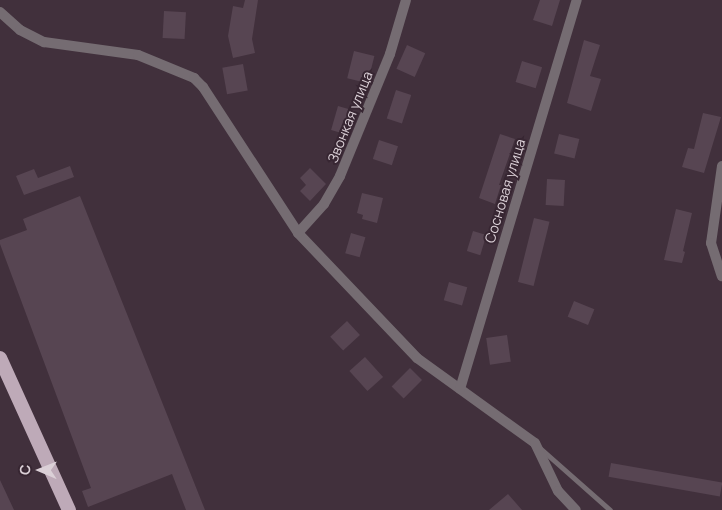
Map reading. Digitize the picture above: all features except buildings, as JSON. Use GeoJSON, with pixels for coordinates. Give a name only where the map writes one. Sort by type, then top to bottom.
{"type":"FeatureCollection","features":[{"type":"Feature","properties":{"kind":"highway"},"geometry":{"type":"LineString","coordinates":[[0,358],[69,510]]}},
{"type":"Feature","properties":{"kind":"street","name":"Звонкая улица"},"geometry":{"type":"LineString","coordinates":[[298,233],[324,204],[340,176],[390,54],[406,0]]}},
{"type":"Feature","properties":{"kind":"street","name":"Сосновая улица"},"geometry":{"type":"LineString","coordinates":[[460,390],[577,0]]}},
{"type":"Feature","properties":{"kind":"street"},"geometry":{"type":"LineString","coordinates":[[0,12],[20,30],[44,42],[138,55],[194,78],[203,87],[298,233],[417,358],[460,390]]}},
{"type":"Feature","properties":{"kind":"street"},"geometry":{"type":"LineString","coordinates":[[722,166],[711,243],[722,276]]}},
{"type":"Feature","properties":{"kind":"street"},"geometry":{"type":"LineString","coordinates":[[535,443],[558,491],[576,510]]}},
{"type":"Feature","properties":{"kind":"lane"},"geometry":{"type":"LineString","coordinates":[[460,390],[535,443],[610,510]]}}]}
